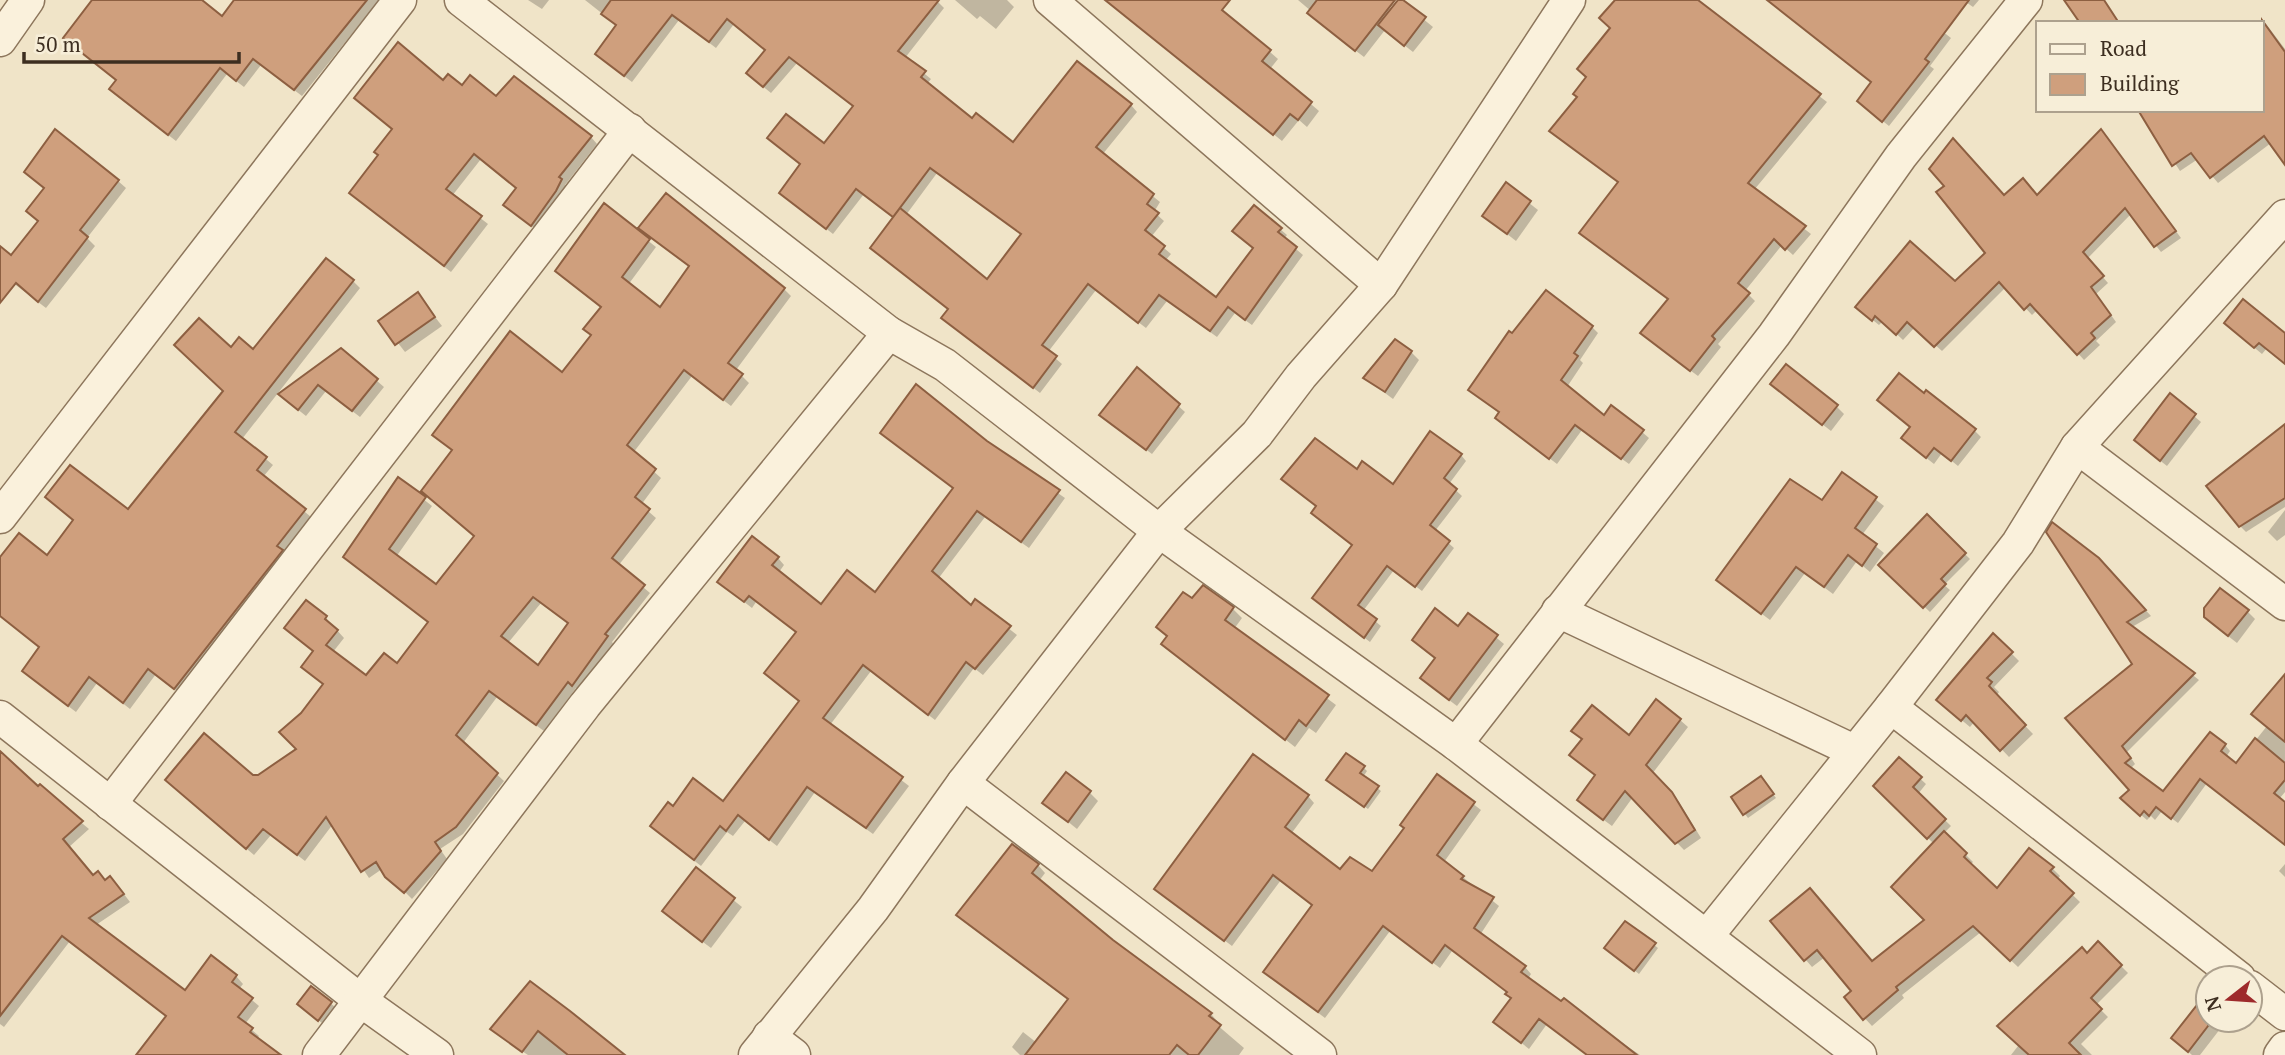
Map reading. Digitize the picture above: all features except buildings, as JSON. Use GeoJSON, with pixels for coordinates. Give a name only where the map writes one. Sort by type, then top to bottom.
{"type":"FeatureCollection","features":[{"type":"Feature","properties":{"kind":"street"},"geometry":{"type":"LineString","coordinates":[[0,40],[28,0]]}},
{"type":"Feature","properties":{"kind":"street"},"geometry":{"type":"LineString","coordinates":[[0,517],[400,0]]}},
{"type":"Feature","properties":{"kind":"street"},"geometry":{"type":"LineString","coordinates":[[461,0],[889,333],[945,365],[1159,531],[1456,744],[1860,1055]]}},
{"type":"Feature","properties":{"kind":"street"},"geometry":{"type":"LineString","coordinates":[[1050,0],[1381,285]]}},
{"type":"Feature","properties":{"kind":"street"},"geometry":{"type":"LineString","coordinates":[[794,1055],[762,1045],[873,909],[963,783],[1159,531],[1257,434],[1301,376],[1381,285],[1569,0]]}},
{"type":"Feature","properties":{"kind":"street"},"geometry":{"type":"LineString","coordinates":[[1456,744],[1774,335],[1901,156],[2026,0]]}},
{"type":"Feature","properties":{"kind":"street"},"geometry":{"type":"LineString","coordinates":[[110,804],[630,130]]}},
{"type":"Feature","properties":{"kind":"street"},"geometry":{"type":"LineString","coordinates":[[1707,936],[1891,707],[2018,543],[2077,447],[2285,216]]}},
{"type":"Feature","properties":{"kind":"street"},"geometry":{"type":"LineString","coordinates":[[319,1055],[585,705],[889,333]]}},
{"type":"Feature","properties":{"kind":"street"},"geometry":{"type":"LineString","coordinates":[[2077,447],[2285,604]]}},
{"type":"Feature","properties":{"kind":"street"},"geometry":{"type":"LineString","coordinates":[[1558,611],[1854,751]]}},
{"type":"Feature","properties":{"kind":"street"},"geometry":{"type":"LineString","coordinates":[[1891,707],[2221,964]]}},
{"type":"Feature","properties":{"kind":"street"},"geometry":{"type":"LineString","coordinates":[[0,717],[360,1000],[437,1055]]}},
{"type":"Feature","properties":{"kind":"street"},"geometry":{"type":"LineString","coordinates":[[963,783],[1320,1055]]}},
{"type":"Feature","properties":{"kind":"street"},"geometry":{"type":"LineString","coordinates":[[2264,998],[2285,1014]]}},
{"type":"Feature","properties":{"kind":"street"},"geometry":{"type":"LineString","coordinates":[[2280,1055],[2285,1048]]}}]}
